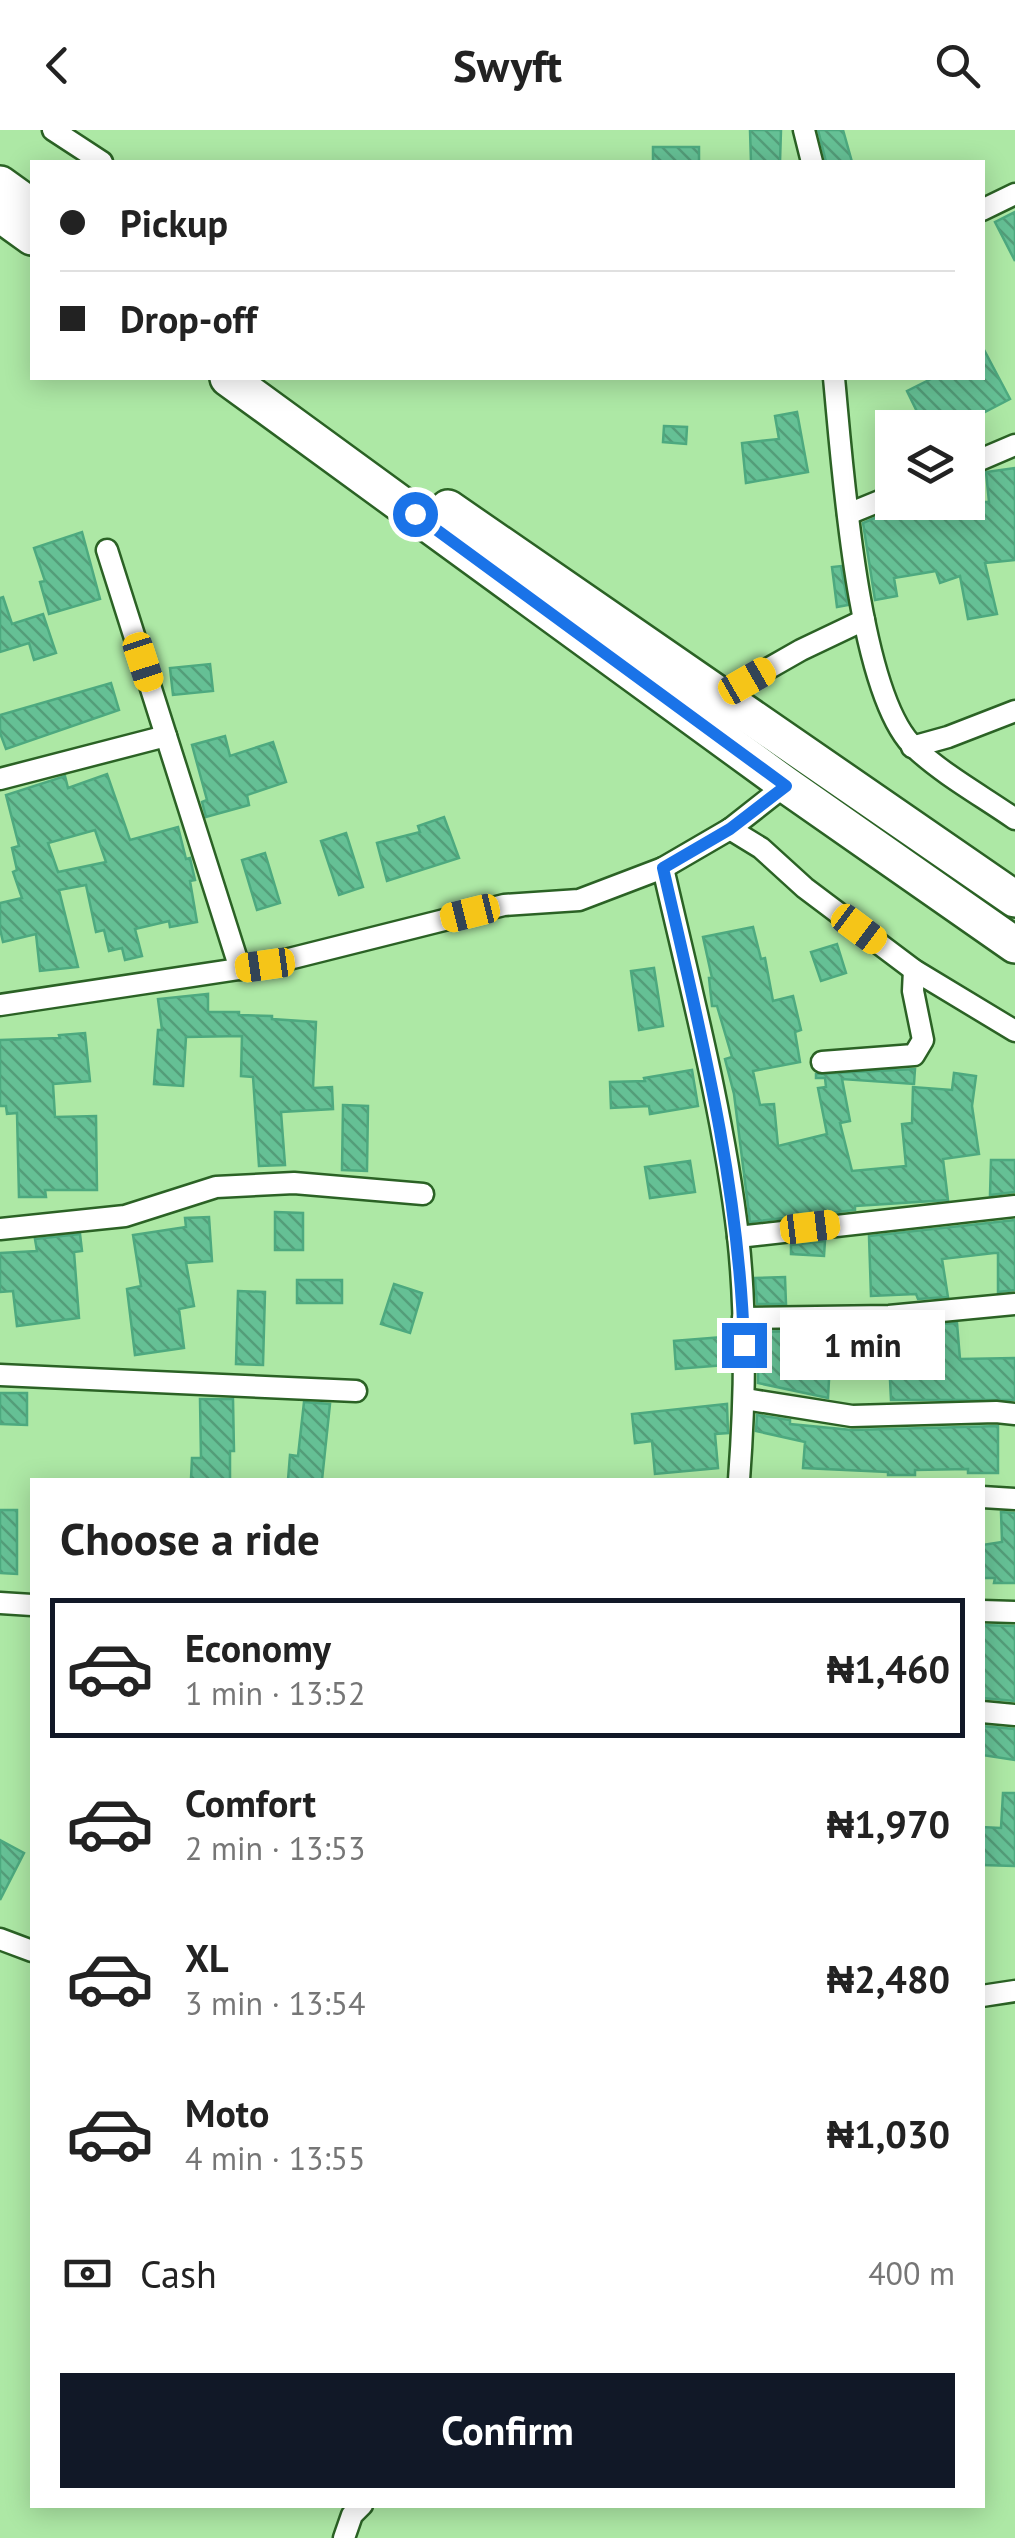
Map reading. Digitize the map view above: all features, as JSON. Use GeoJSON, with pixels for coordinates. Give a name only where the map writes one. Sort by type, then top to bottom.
{"type":"FeatureCollection","features":[{"type":"Feature","properties":{"kind":"highway"},"geometry":{"type":"LineString","coordinates":[[0,184],[30,206]]}},
{"type":"Feature","properties":{"kind":"highway"},"geometry":{"type":"LineString","coordinates":[[0,214],[30,236]]}},
{"type":"Feature","properties":{"kind":"highway"},"geometry":{"type":"LineString","coordinates":[[231,380],[720,696],[1015,899]]}},
{"type":"Feature","properties":{"kind":"highway"},"geometry":{"type":"LineString","coordinates":[[269,380],[786,786],[1015,945]]}},
{"type":"Feature","properties":{"kind":"street"},"geometry":{"type":"LineString","coordinates":[[53,130],[99,160]]}},
{"type":"Feature","properties":{"kind":"street"},"geometry":{"type":"LineString","coordinates":[[804,130],[812,160]]}},
{"type":"Feature","properties":{"kind":"street"},"geometry":{"type":"LineString","coordinates":[[985,209],[1015,194]]}},
{"type":"Feature","properties":{"kind":"street"},"geometry":{"type":"LineString","coordinates":[[834,380],[864,620],[883,696],[912,747],[1015,819]]}},
{"type":"Feature","properties":{"kind":"street"},"geometry":{"type":"LineString","coordinates":[[985,458],[1015,445]]}},
{"type":"Feature","properties":{"kind":"street"},"geometry":{"type":"LineString","coordinates":[[848,514],[875,503]]}},
{"type":"Feature","properties":{"kind":"street"},"geometry":{"type":"LineString","coordinates":[[108,550],[240,969]]}},
{"type":"Feature","properties":{"kind":"street"},"geometry":{"type":"LineString","coordinates":[[720,696],[864,620]]}},
{"type":"Feature","properties":{"kind":"street"},"geometry":{"type":"LineString","coordinates":[[912,747],[1015,711]]}},
{"type":"Feature","properties":{"kind":"street"},"geometry":{"type":"LineString","coordinates":[[0,779],[166,736]]}},
{"type":"Feature","properties":{"kind":"street"},"geometry":{"type":"LineString","coordinates":[[0,1005],[240,969],[504,905],[579,900],[663,868],[730,829],[786,786]]}},
{"type":"Feature","properties":{"kind":"street"},"geometry":{"type":"LineString","coordinates":[[730,829],[761,848],[804,888],[914,970],[1015,1032]]}},
{"type":"Feature","properties":{"kind":"street"},"geometry":{"type":"LineString","coordinates":[[663,868],[717,1104],[738,1236],[745,1399],[739,1478]]}},
{"type":"Feature","properties":{"kind":"street"},"geometry":{"type":"LineString","coordinates":[[822,1062],[914,1055],[923,1040],[912,991],[914,970]]}},
{"type":"Feature","properties":{"kind":"street"},"geometry":{"type":"LineString","coordinates":[[0,1229],[125,1216],[216,1187],[294,1183],[423,1194]]}},
{"type":"Feature","properties":{"kind":"street"},"geometry":{"type":"LineString","coordinates":[[738,1236],[1015,1206]]}},
{"type":"Feature","properties":{"kind":"street"},"geometry":{"type":"LineString","coordinates":[[743,1318],[889,1316],[1015,1304]]}},
{"type":"Feature","properties":{"kind":"street"},"geometry":{"type":"LineString","coordinates":[[0,1375],[356,1391]]}},
{"type":"Feature","properties":{"kind":"street"},"geometry":{"type":"LineString","coordinates":[[745,1399],[852,1416],[1015,1414]]}},
{"type":"Feature","properties":{"kind":"street"},"geometry":{"type":"LineString","coordinates":[[985,1497],[1015,1498]]}},
{"type":"Feature","properties":{"kind":"street"},"geometry":{"type":"LineString","coordinates":[[0,1603],[30,1605]]}},
{"type":"Feature","properties":{"kind":"street"},"geometry":{"type":"LineString","coordinates":[[985,1610],[1015,1612]]}},
{"type":"Feature","properties":{"kind":"street"},"geometry":{"type":"LineString","coordinates":[[985,1712],[1015,1715]]}},
{"type":"Feature","properties":{"kind":"street"},"geometry":{"type":"LineString","coordinates":[[0,1940],[30,1950]]}},
{"type":"Feature","properties":{"kind":"street"},"geometry":{"type":"LineString","coordinates":[[985,1996],[1015,1991]]}},
{"type":"Feature","properties":{"kind":"street"},"geometry":{"type":"LineString","coordinates":[[344,2538],[352,2514],[359,2508]]}},
{"type":"Feature","properties":{"kind":"building"},"geometry":{"type":"Polygon","coordinates":[[[750,130],[781,130],[780,160],[751,160],[750,130]]]}},
{"type":"Feature","properties":{"kind":"building"},"geometry":{"type":"Polygon","coordinates":[[[818,130],[843,130],[851,160],[826,160],[818,130]]]}},
{"type":"Feature","properties":{"kind":"building"},"geometry":{"type":"Polygon","coordinates":[[[653,147],[699,147],[699,160],[653,160],[653,147]]]}},
{"type":"Feature","properties":{"kind":"building"},"geometry":{"type":"Polygon","coordinates":[[[1015,212],[1015,261],[995,222],[1015,212]]]}},
{"type":"Feature","properties":{"kind":"building"},"geometry":{"type":"Polygon","coordinates":[[[985,352],[1010,399],[985,412],[916,410],[907,391],[929,380],[985,380],[985,352]]]}},
{"type":"Feature","properties":{"kind":"building"},"geometry":{"type":"Polygon","coordinates":[[[797,412],[808,472],[746,483],[742,443],[779,439],[775,416],[797,412]]]}},
{"type":"Feature","properties":{"kind":"building"},"geometry":{"type":"Polygon","coordinates":[[[664,426],[687,427],[686,444],[663,442],[664,426]]]}},
{"type":"Feature","properties":{"kind":"building"},"geometry":{"type":"Polygon","coordinates":[[[1015,468],[1015,560],[985,563],[997,614],[968,619],[960,576],[940,583],[936,571],[894,578],[897,596],[875,600],[863,523],[875,518],[985,520],[985,502],[989,502],[986,472],[1015,468]]]}},
{"type":"Feature","properties":{"kind":"building"},"geometry":{"type":"Polygon","coordinates":[[[82,532],[100,599],[49,614],[40,582],[45,581],[34,548],[82,532]]]}},
{"type":"Feature","properties":{"kind":"building"},"geometry":{"type":"Polygon","coordinates":[[[841,566],[848,605],[837,607],[832,567],[841,566]]]}},
{"type":"Feature","properties":{"kind":"building"},"geometry":{"type":"Polygon","coordinates":[[[3,597],[12,624],[43,614],[56,653],[34,660],[29,643],[0,652],[3,597]]]}},
{"type":"Feature","properties":{"kind":"building"},"geometry":{"type":"Polygon","coordinates":[[[210,664],[213,691],[173,695],[170,668],[210,664]]]}},
{"type":"Feature","properties":{"kind":"building"},"geometry":{"type":"Polygon","coordinates":[[[111,683],[119,710],[6,749],[0,733],[0,715],[111,683]]]}},
{"type":"Feature","properties":{"kind":"building"},"geometry":{"type":"Polygon","coordinates":[[[225,736],[230,756],[273,742],[286,782],[247,795],[249,805],[206,817],[202,802],[207,800],[192,745],[225,736]]]}},
{"type":"Feature","properties":{"kind":"building"},"geometry":{"type":"Polygon","coordinates":[[[107,774],[130,840],[178,827],[195,880],[190,881],[197,922],[170,927],[169,921],[135,929],[142,956],[125,960],[122,948],[109,951],[104,930],[96,932],[86,885],[59,890],[78,967],[40,971],[36,934],[3,942],[0,903],[22,898],[13,872],[17,870],[12,848],[19,846],[6,795],[65,776],[68,788],[107,774]],[[95,830],[48,843],[58,872],[106,862],[95,830]]]}},
{"type":"Feature","properties":{"kind":"building"},"geometry":{"type":"Polygon","coordinates":[[[444,817],[459,858],[387,881],[377,843],[420,832],[418,826],[444,817]]]}},
{"type":"Feature","properties":{"kind":"building"},"geometry":{"type":"Polygon","coordinates":[[[346,833],[363,887],[339,895],[321,841],[346,833]]]}},
{"type":"Feature","properties":{"kind":"building"},"geometry":{"type":"Polygon","coordinates":[[[265,853],[280,903],[257,910],[242,860],[265,853]]]}},
{"type":"Feature","properties":{"kind":"building"},"geometry":{"type":"Polygon","coordinates":[[[753,927],[761,959],[765,958],[773,1001],[793,996],[801,1030],[795,1032],[800,1062],[753,1071],[760,1105],[774,1104],[778,1146],[827,1134],[818,1088],[826,1087],[825,1078],[816,1078],[816,1074],[915,1069],[914,1084],[842,1079],[850,1121],[840,1123],[852,1171],[906,1166],[902,1124],[912,1123],[913,1087],[952,1090],[954,1073],[976,1076],[972,1106],[979,1154],[943,1159],[948,1200],[855,1206],[855,1210],[750,1222],[734,1094],[725,1059],[732,1057],[717,1006],[712,1006],[712,978],[703,937],[753,927]]]}},
{"type":"Feature","properties":{"kind":"building"},"geometry":{"type":"Polygon","coordinates":[[[837,944],[846,973],[821,981],[811,952],[837,944]]]}},
{"type":"Feature","properties":{"kind":"building"},"geometry":{"type":"Polygon","coordinates":[[[654,968],[663,1026],[639,1030],[631,971],[654,968]]]}},
{"type":"Feature","properties":{"kind":"building"},"geometry":{"type":"Polygon","coordinates":[[[208,994],[208,1012],[316,1022],[313,1088],[332,1087],[333,1109],[281,1112],[285,1165],[259,1166],[253,1077],[241,1076],[242,1036],[186,1037],[183,1086],[154,1084],[158,1030],[162,1030],[158,999],[208,994]]]}},
{"type":"Feature","properties":{"kind":"building"},"geometry":{"type":"Polygon","coordinates":[[[85,1033],[90,1081],[53,1084],[55,1117],[96,1116],[97,1190],[45,1190],[46,1197],[19,1197],[17,1113],[7,1114],[6,1106],[0,1106],[0,1040],[85,1033]]]}},
{"type":"Feature","properties":{"kind":"building"},"geometry":{"type":"Polygon","coordinates":[[[692,1070],[698,1106],[650,1114],[649,1106],[611,1108],[610,1082],[645,1081],[644,1078],[692,1070]]]}},
{"type":"Feature","properties":{"kind":"building"},"geometry":{"type":"Polygon","coordinates":[[[343,1105],[368,1106],[367,1171],[342,1170],[343,1105]]]}},
{"type":"Feature","properties":{"kind":"building"},"geometry":{"type":"Polygon","coordinates":[[[991,1160],[1015,1160],[1015,1192],[990,1195],[991,1160]]]}},
{"type":"Feature","properties":{"kind":"building"},"geometry":{"type":"Polygon","coordinates":[[[690,1161],[695,1192],[650,1198],[645,1167],[690,1161]]]}},
{"type":"Feature","properties":{"kind":"building"},"geometry":{"type":"Polygon","coordinates":[[[275,1212],[303,1213],[303,1250],[275,1250],[275,1212]]]}},
{"type":"Feature","properties":{"kind":"building"},"geometry":{"type":"Polygon","coordinates":[[[209,1217],[212,1261],[186,1263],[194,1306],[179,1309],[184,1348],[135,1355],[127,1289],[141,1286],[133,1235],[186,1227],[185,1218],[209,1217]]]}},
{"type":"Feature","properties":{"kind":"building"},"geometry":{"type":"Polygon","coordinates":[[[1015,1220],[1015,1290],[998,1292],[998,1253],[994,1253],[942,1259],[948,1297],[871,1296],[869,1236],[1015,1220]]]}},
{"type":"Feature","properties":{"kind":"building"},"geometry":{"type":"Polygon","coordinates":[[[80,1234],[82,1251],[74,1252],[79,1318],[17,1326],[13,1291],[0,1292],[0,1253],[37,1251],[35,1239],[80,1234]]]}},
{"type":"Feature","properties":{"kind":"building"},"geometry":{"type":"Polygon","coordinates":[[[825,1241],[824,1256],[791,1254],[791,1245],[825,1241]]]}},
{"type":"Feature","properties":{"kind":"building"},"geometry":{"type":"Polygon","coordinates":[[[785,1277],[786,1304],[757,1304],[755,1278],[785,1277]]]}},
{"type":"Feature","properties":{"kind":"building"},"geometry":{"type":"Polygon","coordinates":[[[297,1280],[342,1280],[342,1303],[297,1303],[297,1280]]]}},
{"type":"Feature","properties":{"kind":"building"},"geometry":{"type":"Polygon","coordinates":[[[394,1284],[422,1293],[410,1333],[381,1324],[394,1284]]]}},
{"type":"Feature","properties":{"kind":"building"},"geometry":{"type":"Polygon","coordinates":[[[238,1291],[265,1292],[263,1365],[236,1364],[238,1291]]]}},
{"type":"Feature","properties":{"kind":"building"},"geometry":{"type":"Polygon","coordinates":[[[957,1323],[960,1359],[1015,1358],[1015,1400],[891,1400],[889,1359],[837,1358],[836,1330],[957,1323]]]}},
{"type":"Feature","properties":{"kind":"building"},"geometry":{"type":"Polygon","coordinates":[[[790,1331],[785,1360],[830,1362],[828,1398],[758,1383],[758,1332],[790,1331]]]}},
{"type":"Feature","properties":{"kind":"building"},"geometry":{"type":"Polygon","coordinates":[[[722,1337],[725,1365],[676,1369],[674,1341],[722,1337]]]}},
{"type":"Feature","properties":{"kind":"building"},"geometry":{"type":"Polygon","coordinates":[[[0,1393],[27,1393],[27,1425],[0,1424],[0,1393]]]}},
{"type":"Feature","properties":{"kind":"building"},"geometry":{"type":"Polygon","coordinates":[[[200,1399],[233,1399],[230,1478],[191,1478],[192,1458],[201,1458],[200,1399]]]}},
{"type":"Feature","properties":{"kind":"building"},"geometry":{"type":"Polygon","coordinates":[[[304,1402],[330,1404],[322,1478],[288,1478],[290,1455],[298,1456],[304,1402]]]}},
{"type":"Feature","properties":{"kind":"building"},"geometry":{"type":"Polygon","coordinates":[[[727,1404],[728,1433],[715,1434],[718,1468],[655,1474],[652,1441],[635,1443],[632,1414],[727,1404]]]}},
{"type":"Feature","properties":{"kind":"building"},"geometry":{"type":"Polygon","coordinates":[[[757,1415],[790,1420],[790,1424],[852,1430],[998,1426],[998,1473],[968,1473],[968,1469],[888,1475],[803,1468],[805,1442],[756,1431],[757,1415]]]}},
{"type":"Feature","properties":{"kind":"building"},"geometry":{"type":"Polygon","coordinates":[[[0,1510],[17,1510],[17,1574],[0,1573],[0,1510]]]}},
{"type":"Feature","properties":{"kind":"building"},"geometry":{"type":"Polygon","coordinates":[[[1001,1512],[1015,1513],[1015,1583],[994,1583],[995,1578],[985,1578],[985,1545],[1002,1542],[1001,1512]]]}},
{"type":"Feature","properties":{"kind":"building"},"geometry":{"type":"Polygon","coordinates":[[[985,1625],[1015,1626],[1015,1701],[985,1698],[985,1625]]]}},
{"type":"Feature","properties":{"kind":"building"},"geometry":{"type":"Polygon","coordinates":[[[985,1726],[1015,1729],[1015,1760],[985,1755],[985,1726]]]}},
{"type":"Feature","properties":{"kind":"building"},"geometry":{"type":"Polygon","coordinates":[[[1003,1793],[1015,1793],[1015,1866],[985,1865],[985,1827],[1001,1828],[1003,1793]]]}},
{"type":"Feature","properties":{"kind":"building"},"geometry":{"type":"Polygon","coordinates":[[[0,1840],[24,1853],[0,1900],[0,1840]]]}},
{"type":"Feature","properties":{"kind":"route"},"geometry":{"type":"LineString","coordinates":[[415,514],[786,786],[730,829],[663,868],[717,1104],[738,1236],[744,1345]]}}]}
